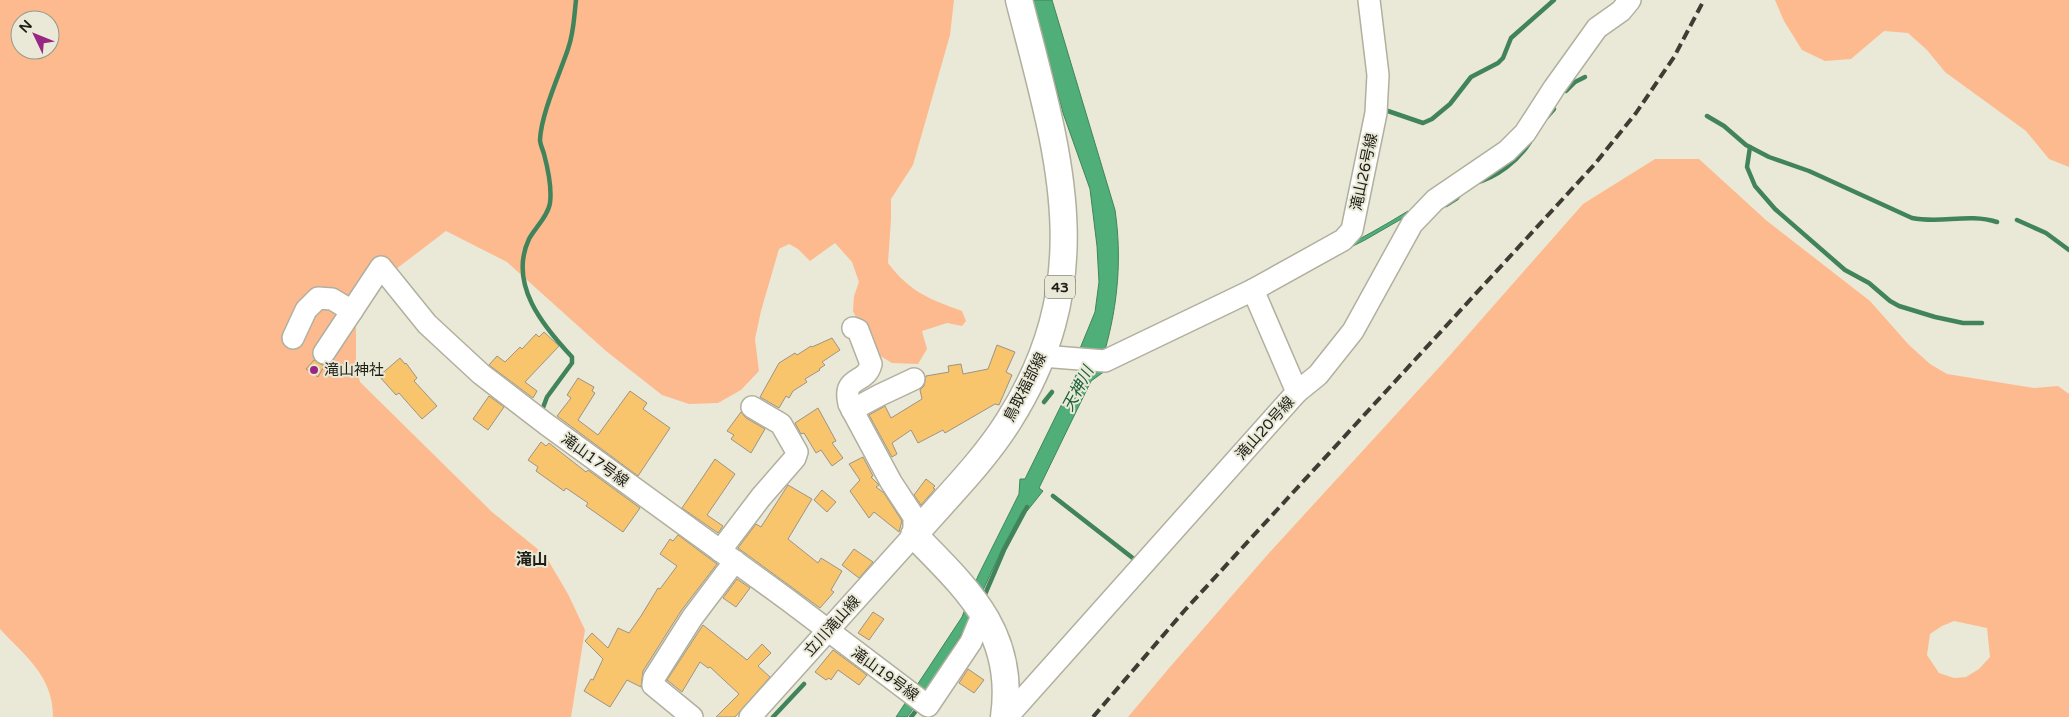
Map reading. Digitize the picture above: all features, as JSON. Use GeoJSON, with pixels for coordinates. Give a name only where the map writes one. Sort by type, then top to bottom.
{"type":"FeatureCollection","features":[{"type":"Feature","properties":{"kind":"main road","name":"鳥取福部線"},"geometry":{"type":"LineString","coordinates":[[914,535],[995,442],[1019,403],[1042,356],[1055,313],[1065,252],[1065,220],[1054,139],[1018,0]]}},
{"type":"Feature","properties":{"kind":"main road"},"geometry":{"type":"LineString","coordinates":[[914,535],[965,589],[982,611],[993,631],[1003,657],[1007,690],[1006,717]]}},
{"type":"Feature","properties":{"kind":"street","name":"滝山26号線"},"geometry":{"type":"LineString","coordinates":[[1253,290],[1343,240],[1352,230],[1376,113],[1378,75],[1368,0]]}},
{"type":"Feature","properties":{"kind":"street"},"geometry":{"type":"LineString","coordinates":[[1297,392],[1318,375],[1353,331],[1412,224],[1435,200],[1507,151],[1519,139],[1597,28],[1621,11],[1630,0]]}},
{"type":"Feature","properties":{"kind":"street","name":"滝山17号線"},"geometry":{"type":"LineString","coordinates":[[352,311],[381,267],[427,324],[481,374],[828,631]]}},
{"type":"Feature","properties":{"kind":"street"},"geometry":{"type":"LineString","coordinates":[[1042,356],[1102,361],[1253,290]]}},
{"type":"Feature","properties":{"kind":"street","name":"滝山20号線"},"geometry":{"type":"LineString","coordinates":[[1006,717],[1297,392],[1253,290]]}},
{"type":"Feature","properties":{"kind":"street"},"geometry":{"type":"LineString","coordinates":[[293,338],[306,310],[318,298],[332,299],[352,311],[324,353]]}},
{"type":"Feature","properties":{"kind":"street"},"geometry":{"type":"LineString","coordinates":[[853,328],[858,330],[871,364],[867,372],[849,386],[846,393],[852,410],[891,482],[914,517],[914,535]]}},
{"type":"Feature","properties":{"kind":"street"},"geometry":{"type":"LineString","coordinates":[[867,372],[880,395]]}},
{"type":"Feature","properties":{"kind":"street"},"geometry":{"type":"LineString","coordinates":[[852,410],[914,379]]}},
{"type":"Feature","properties":{"kind":"street"},"geometry":{"type":"LineString","coordinates":[[692,717],[653,685],[654,678],[692,618],[761,497],[795,458],[797,452],[781,424],[752,407]]}},
{"type":"Feature","properties":{"kind":"street","name":"立川滝山線"},"geometry":{"type":"LineString","coordinates":[[750,717],[914,535]]}},
{"type":"Feature","properties":{"kind":"street","name":"滝山19号線"},"geometry":{"type":"LineString","coordinates":[[828,631],[928,706],[971,642],[982,611]]}},
{"type":"Feature","properties":{"kind":"shaded area"},"geometry":{"type":"Polygon","coordinates":[[[0,0],[954,0],[950,35],[913,165],[891,199],[888,263],[912,288],[940,303],[962,311],[966,321],[962,326],[947,323],[922,331],[927,349],[918,364],[892,363],[872,351],[853,311],[854,296],[859,282],[852,262],[835,243],[810,261],[798,249],[789,244],[779,249],[755,339],[759,371],[741,390],[718,403],[689,404],[662,395],[606,351],[507,262],[446,231],[383,279],[356,321],[356,367],[360,382],[492,512],[545,555],[568,594],[585,630],[571,717],[53,717],[52,703],[48,690],[43,679],[28,658],[0,629],[0,0]]]}},
{"type":"Feature","properties":{"kind":"shaded area"},"geometry":{"type":"Polygon","coordinates":[[[1775,0],[2069,0],[2069,167],[2049,159],[2026,131],[1945,72],[1927,50],[1908,33],[1884,31],[1851,59],[1825,61],[1802,50],[1784,21],[1775,0]]]}},
{"type":"Feature","properties":{"kind":"shaded area"},"geometry":{"type":"Polygon","coordinates":[[[1655,159],[1699,159],[1767,221],[1870,301],[1909,345],[1930,364],[1947,374],[2034,388],[2058,386],[2069,394],[2069,717],[1128,717],[1269,553],[1444,362],[1583,204],[1655,159]],[[1954,621],[1930,634],[1927,655],[1939,673],[1954,678],[1966,677],[1979,669],[1990,657],[1987,628],[1954,621]]]}},
{"type":"Feature","properties":{"kind":"water","name":"天神川"},"geometry":{"type":"Polygon","coordinates":[[[1033,0],[1052,0],[1115,210],[1118,280],[1105,350],[1260,287],[1335,252],[1408,211],[1410,214],[1365,240],[1112,366],[1091,381],[1039,488],[1043,491],[1027,511],[1023,510],[1003,547],[966,627],[924,694],[907,717],[896,717],[962,617],[978,576],[1019,494],[1020,479],[1025,479],[1080,367],[1079,351],[1095,312],[1099,282],[1090,189],[1063,113],[1033,0]]]}},
{"type":"Feature","properties":{"kind":"building"},"geometry":{"type":"Polygon","coordinates":[[[544,332],[559,346],[525,382],[537,391],[533,398],[489,365],[497,356],[505,362],[520,347],[522,349],[536,334],[539,337],[544,332]]]}},
{"type":"Feature","properties":{"kind":"building"},"geometry":{"type":"Polygon","coordinates":[[[832,338],[840,350],[822,362],[825,365],[805,379],[807,382],[793,391],[789,398],[786,396],[779,408],[760,397],[779,363],[795,353],[797,355],[811,346],[832,338]]]}},
{"type":"Feature","properties":{"kind":"building"},"geometry":{"type":"Polygon","coordinates":[[[997,345],[1015,352],[1006,372],[1012,375],[999,405],[995,404],[945,433],[943,430],[918,443],[911,430],[892,443],[897,454],[892,457],[869,415],[885,406],[891,418],[922,399],[920,390],[924,386],[926,376],[949,372],[948,366],[961,364],[963,374],[988,369],[997,345]]]}},
{"type":"Feature","properties":{"kind":"building"},"geometry":{"type":"Polygon","coordinates":[[[400,358],[417,378],[414,381],[437,406],[422,419],[399,393],[396,395],[379,376],[400,358]]]}},
{"type":"Feature","properties":{"kind":"building"},"geometry":{"type":"Polygon","coordinates":[[[314,360],[324,366],[318,377],[306,369],[314,360]]]}},
{"type":"Feature","properties":{"kind":"building"},"geometry":{"type":"Polygon","coordinates":[[[578,378],[594,387],[592,391],[595,393],[578,420],[598,435],[630,391],[647,403],[643,409],[670,428],[638,476],[557,416],[571,398],[567,395],[578,378]]]}},
{"type":"Feature","properties":{"kind":"building"},"geometry":{"type":"Polygon","coordinates":[[[489,396],[504,407],[488,430],[473,419],[489,396]]]}},
{"type":"Feature","properties":{"kind":"building"},"geometry":{"type":"Polygon","coordinates":[[[818,408],[836,441],[832,443],[843,458],[832,466],[821,450],[816,453],[804,433],[801,434],[795,423],[818,408]]]}},
{"type":"Feature","properties":{"kind":"building"},"geometry":{"type":"Polygon","coordinates":[[[741,412],[746,418],[765,429],[751,453],[731,439],[734,435],[727,431],[741,412]]]}},
{"type":"Feature","properties":{"kind":"building"},"geometry":{"type":"Polygon","coordinates":[[[541,442],[546,446],[549,443],[586,472],[588,470],[640,508],[623,532],[586,506],[588,503],[566,488],[564,491],[536,471],[538,467],[528,460],[541,442]]]}},
{"type":"Feature","properties":{"kind":"building"},"geometry":{"type":"Polygon","coordinates":[[[863,457],[873,476],[871,477],[879,485],[876,487],[884,493],[902,521],[899,532],[874,512],[869,518],[850,491],[860,480],[849,464],[863,457]]]}},
{"type":"Feature","properties":{"kind":"building"},"geometry":{"type":"Polygon","coordinates":[[[715,459],[735,474],[707,515],[723,526],[718,533],[682,508],[715,459]]]}},
{"type":"Feature","properties":{"kind":"building"},"geometry":{"type":"Polygon","coordinates":[[[926,479],[935,486],[933,488],[935,489],[921,505],[914,495],[926,479]]]}},
{"type":"Feature","properties":{"kind":"building"},"geometry":{"type":"Polygon","coordinates":[[[788,485],[812,499],[788,539],[818,563],[821,558],[842,571],[831,590],[834,592],[820,608],[738,548],[756,524],[761,527],[788,485]]]}},
{"type":"Feature","properties":{"kind":"building"},"geometry":{"type":"Polygon","coordinates":[[[822,490],[836,502],[827,512],[814,500],[822,490]]]}},
{"type":"Feature","properties":{"kind":"building"},"geometry":{"type":"Polygon","coordinates":[[[678,535],[717,564],[681,611],[643,671],[641,687],[627,680],[610,707],[584,691],[591,679],[593,680],[603,659],[585,641],[592,633],[608,648],[618,628],[629,633],[658,588],[660,589],[677,566],[660,554],[670,539],[673,541],[678,535]]]}},
{"type":"Feature","properties":{"kind":"building"},"geometry":{"type":"Polygon","coordinates":[[[854,549],[873,562],[859,578],[842,565],[854,549]]]}},
{"type":"Feature","properties":{"kind":"building"},"geometry":{"type":"Polygon","coordinates":[[[737,579],[750,588],[736,607],[723,598],[737,579]]]}},
{"type":"Feature","properties":{"kind":"building"},"geometry":{"type":"Polygon","coordinates":[[[873,612],[884,619],[869,640],[858,633],[873,612]]]}},
{"type":"Feature","properties":{"kind":"building"},"geometry":{"type":"Polygon","coordinates":[[[703,625],[747,660],[762,644],[771,653],[758,666],[770,677],[735,717],[716,717],[739,694],[710,667],[708,668],[700,662],[682,692],[667,680],[703,625]]]}},
{"type":"Feature","properties":{"kind":"building"},"geometry":{"type":"Polygon","coordinates":[[[833,650],[867,675],[859,685],[838,670],[831,680],[829,678],[826,680],[815,672],[833,650]]]}},
{"type":"Feature","properties":{"kind":"building"},"geometry":{"type":"Polygon","coordinates":[[[968,669],[984,680],[974,693],[959,683],[968,669]]]}},
{"type":"Feature","properties":{"kind":"waterway"},"geometry":{"type":"LineString","coordinates":[[541,413],[547,397],[572,363],[572,357],[550,332],[532,303],[526,288],[523,272],[524,256],[529,239],[549,208],[549,178],[540,142],[541,130],[547,106],[570,43],[576,0]]}},
{"type":"Feature","properties":{"kind":"waterway"},"geometry":{"type":"LineString","coordinates":[[1385,110],[1423,123],[1432,119],[1450,104],[1471,77],[1498,63],[1503,58],[1511,38],[1554,0]]}},
{"type":"Feature","properties":{"kind":"waterway"},"geometry":{"type":"LineString","coordinates":[[1566,91],[1575,82],[1585,77]]}},
{"type":"Feature","properties":{"kind":"waterway"},"geometry":{"type":"LineString","coordinates":[[1547,117],[1554,109]]}},
{"type":"Feature","properties":{"kind":"waterway"},"geometry":{"type":"LineString","coordinates":[[1707,116],[1724,126],[1746,145],[1769,157],[1809,171],[1912,218],[1923,220],[1976,218],[1997,222]]}},
{"type":"Feature","properties":{"kind":"waterway"},"geometry":{"type":"LineString","coordinates":[[1475,183],[1491,177],[1513,162],[1530,142]]}},
{"type":"Feature","properties":{"kind":"waterway"},"geometry":{"type":"LineString","coordinates":[[1750,147],[1747,167],[1755,186],[1775,209],[1845,270],[1869,283],[1890,301],[1899,306],[1963,323],[1982,323]]}},
{"type":"Feature","properties":{"kind":"waterway"},"geometry":{"type":"LineString","coordinates":[[1446,205],[1460,194]]}},
{"type":"Feature","properties":{"kind":"waterway"},"geometry":{"type":"LineString","coordinates":[[2017,220],[2046,233],[2069,250]]}},
{"type":"Feature","properties":{"kind":"waterway"},"geometry":{"type":"LineString","coordinates":[[1044,402],[1052,392]]}},
{"type":"Feature","properties":{"kind":"waterway"},"geometry":{"type":"LineString","coordinates":[[1053,496],[1134,559]]}},
{"type":"Feature","properties":{"kind":"waterway"},"geometry":{"type":"LineString","coordinates":[[983,599],[1004,550],[1027,507]]}},
{"type":"Feature","properties":{"kind":"waterway"},"geometry":{"type":"LineString","coordinates":[[773,717],[804,684]]}},
{"type":"Feature","properties":{"kind":"waterway"},"geometry":{"type":"LineString","coordinates":[[911,717],[919,707]]}},
{"type":"Feature","properties":{"kind":"railway"},"geometry":{"type":"LineString","coordinates":[[1093,717],[1185,610],[1594,165],[1636,113],[1674,57],[1704,0]]}},
{"type":"Feature","properties":{"kind":"place","name":"滝山神社"},"geometry":{"type":"Point","coordinates":[314,370]}},
{"type":"Feature","properties":{"kind":"district","name":"滝山"},"geometry":{"type":"Point","coordinates":[532,560]}}]}
